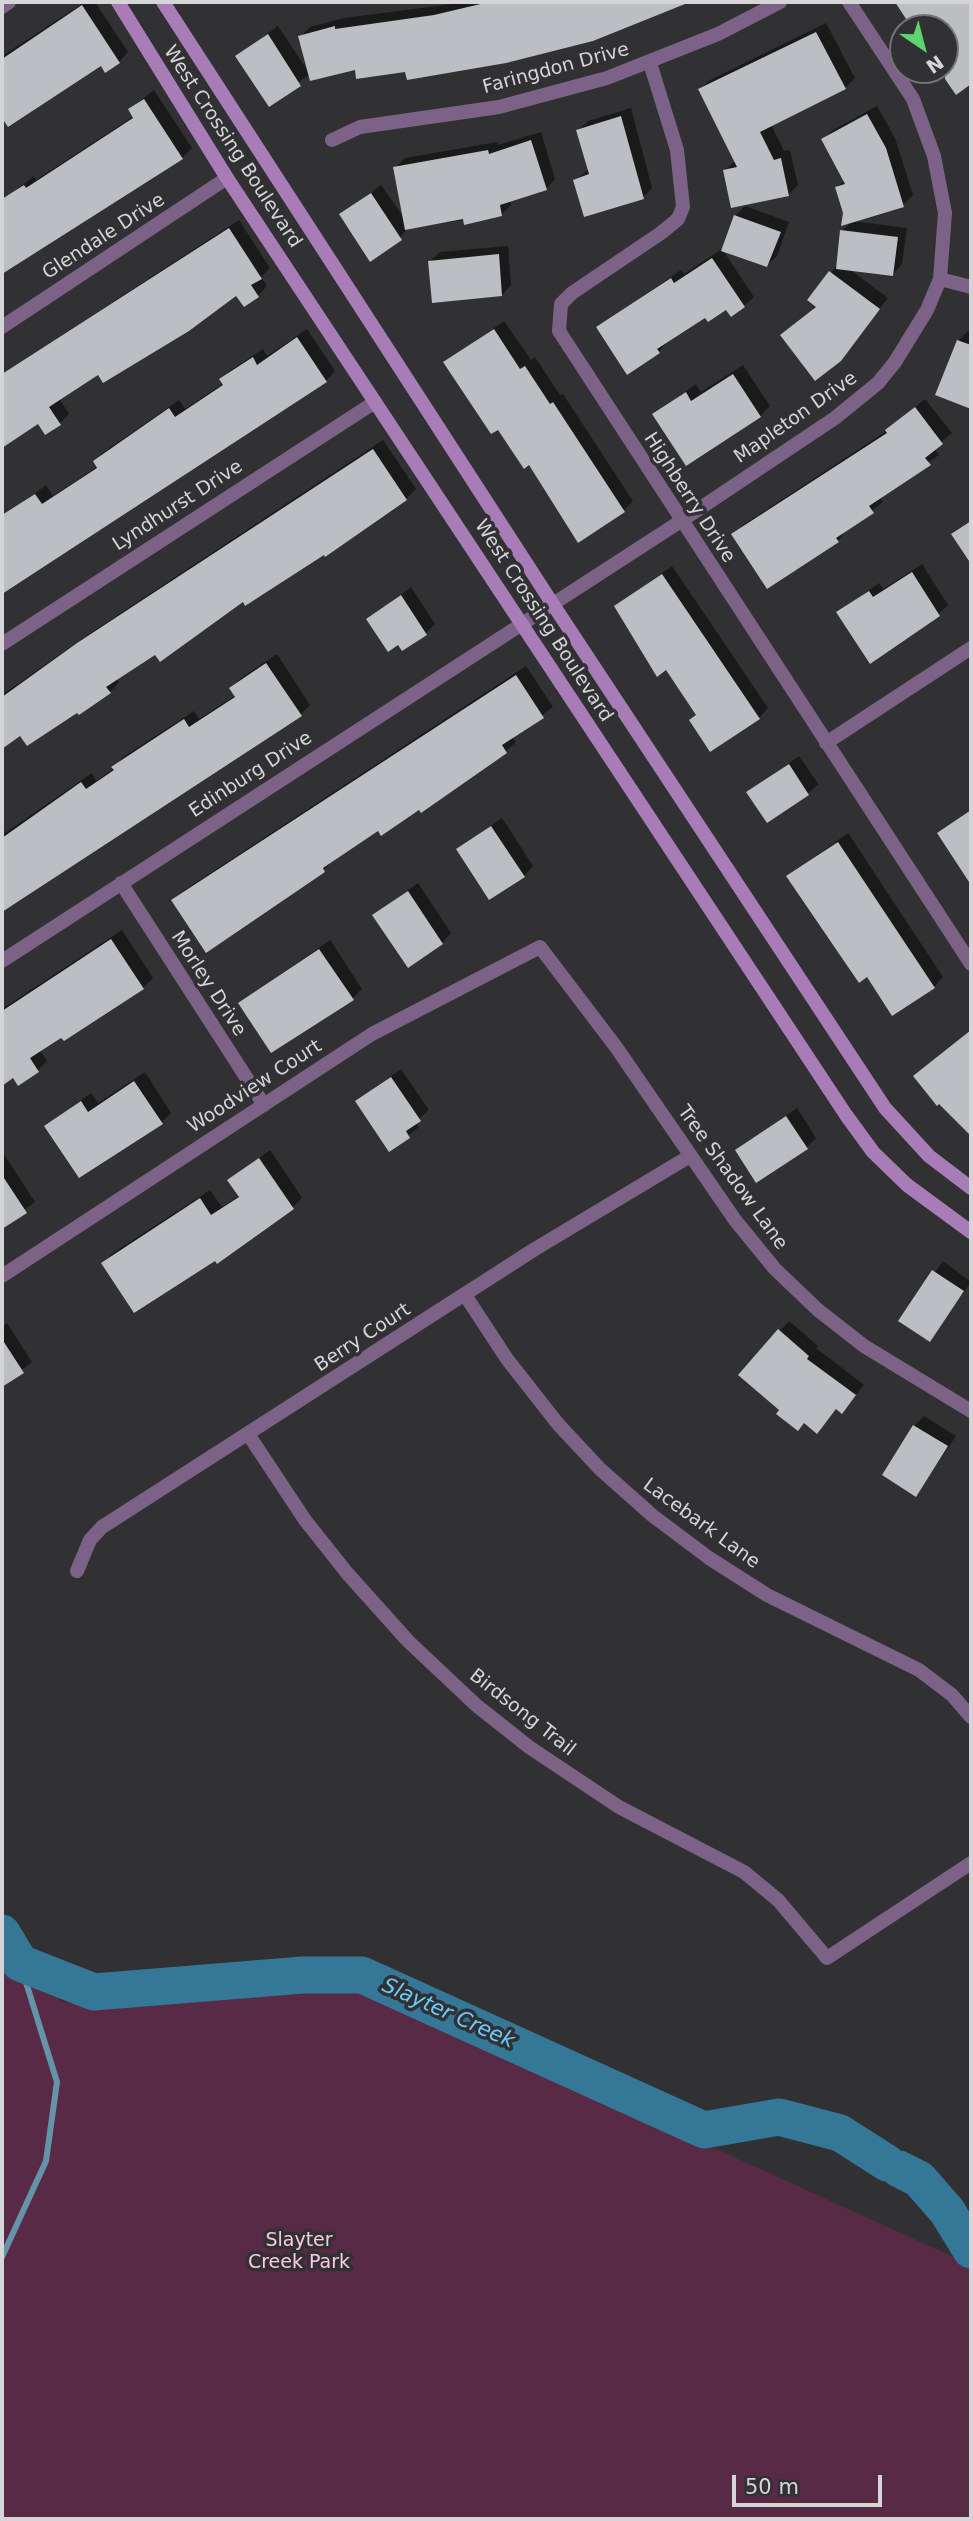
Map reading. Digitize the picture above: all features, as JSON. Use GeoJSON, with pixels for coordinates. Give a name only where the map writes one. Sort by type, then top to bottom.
{"type":"FeatureCollection","features":[{"type":"Feature","properties":{"kind":"street"},"geometry":{"type":"LineString","coordinates":[[2,7],[9,2]]}},
{"type":"Feature","properties":{"kind":"street","name":"West Crossing Boulevard"},"geometry":{"type":"LineString","coordinates":[[118,2],[227,178],[845,1115],[873,1152],[907,1185],[971,1232]]}},
{"type":"Feature","properties":{"kind":"street","name":"West Crossing Boulevard"},"geometry":{"type":"LineString","coordinates":[[163,2],[552,603],[885,1108],[929,1156],[971,1188]]}},
{"type":"Feature","properties":{"kind":"street","name":"Faringdon Drive"},"geometry":{"type":"LineString","coordinates":[[332,140],[378,124],[499,107],[650,63],[718,34],[780,2]]}},
{"type":"Feature","properties":{"kind":"street","name":"Mapleton Drive"},"geometry":{"type":"LineString","coordinates":[[522,622],[681,521],[835,418],[878,383],[895,362],[927,310],[940,279],[945,213],[934,156],[913,99],[849,2]]}},
{"type":"Feature","properties":{"kind":"street","name":"Highberry Drive"},"geometry":{"type":"LineString","coordinates":[[650,63],[677,150],[684,207],[678,219],[661,233],[572,293],[561,304],[559,331],[971,964]]}},
{"type":"Feature","properties":{"kind":"street","name":"Glendale Drive"},"geometry":{"type":"LineString","coordinates":[[2,327],[227,178]]}},
{"type":"Feature","properties":{"kind":"street"},"geometry":{"type":"LineString","coordinates":[[940,279],[971,287]]}},
{"type":"Feature","properties":{"kind":"street","name":"Lyndhurst Drive"},"geometry":{"type":"LineString","coordinates":[[2,644],[375,401]]}},
{"type":"Feature","properties":{"kind":"street","name":"Edinburg Drive"},"geometry":{"type":"LineString","coordinates":[[2,961],[522,622]]}},
{"type":"Feature","properties":{"kind":"street"},"geometry":{"type":"LineString","coordinates":[[827,743],[971,648]]}},
{"type":"Feature","properties":{"kind":"street","name":"Morley Drive"},"geometry":{"type":"LineString","coordinates":[[121,883],[264,1105]]}},
{"type":"Feature","properties":{"kind":"street","name":"Woodview Court"},"geometry":{"type":"LineString","coordinates":[[2,1276],[382,1028],[540,947]]}},
{"type":"Feature","properties":{"kind":"street","name":"Tree Shadow Lane"},"geometry":{"type":"LineString","coordinates":[[540,947],[616,1046],[752,1242],[818,1310],[890,1363],[971,1411]]}},
{"type":"Feature","properties":{"kind":"street","name":"Berry Court"},"geometry":{"type":"LineString","coordinates":[[78,1571],[90,1540],[102,1527],[465,1295],[690,1156]]}},
{"type":"Feature","properties":{"kind":"street","name":"Lacebark Lane"},"geometry":{"type":"LineString","coordinates":[[465,1295],[515,1370],[558,1424],[600,1469],[643,1507],[709,1558],[758,1589],[927,1675],[952,1695],[971,1717]]}},
{"type":"Feature","properties":{"kind":"street","name":"Birdsong Trail"},"geometry":{"type":"LineString","coordinates":[[248,1434],[305,1520],[347,1573],[408,1641],[476,1705],[529,1747],[619,1807],[744,1872],[785,1907],[827,1958],[971,1863]]}},
{"type":"Feature","properties":{"kind":"green space","name":"Slayter Creek Park"},"geometry":{"type":"Polygon","coordinates":[[[2,1928],[62,2002],[348,1981],[971,2265],[971,2519],[2,2519],[2,1928]]]}},
{"type":"Feature","properties":{"kind":"building"},"geometry":{"type":"Polygon","coordinates":[[[489,2],[690,2],[593,41],[506,63],[407,80],[405,72],[356,79],[355,70],[310,81],[298,36],[335,26],[335,29],[434,15],[489,2]]]}},
{"type":"Feature","properties":{"kind":"building"},"geometry":{"type":"Polygon","coordinates":[[[895,2],[971,2],[971,84],[956,95],[948,84],[959,84],[959,14],[903,14],[895,2]]]}},
{"type":"Feature","properties":{"kind":"building"},"geometry":{"type":"Polygon","coordinates":[[[82,5],[120,63],[105,73],[101,66],[8,127],[2,118],[2,59],[82,5]]]}},
{"type":"Feature","properties":{"kind":"building"},"geometry":{"type":"Polygon","coordinates":[[[816,32],[846,89],[760,132],[774,160],[781,158],[789,196],[731,208],[723,170],[737,167],[698,89],[816,32]]]}},
{"type":"Feature","properties":{"kind":"building"},"geometry":{"type":"Polygon","coordinates":[[[268,34],[301,86],[269,107],[235,56],[268,34]]]}},
{"type":"Feature","properties":{"kind":"building"},"geometry":{"type":"Polygon","coordinates":[[[144,99],[183,159],[2,274],[2,199],[24,185],[26,188],[133,118],[128,109],[144,99]]]}},
{"type":"Feature","properties":{"kind":"building"},"geometry":{"type":"Polygon","coordinates":[[[867,114],[886,148],[904,207],[841,226],[843,213],[835,187],[845,184],[821,139],[867,114]]]}},
{"type":"Feature","properties":{"kind":"building"},"geometry":{"type":"Polygon","coordinates":[[[621,116],[644,199],[584,217],[573,180],[589,174],[576,130],[621,116]]]}},
{"type":"Feature","properties":{"kind":"building"},"geometry":{"type":"Polygon","coordinates":[[[531,140],[547,190],[500,205],[502,216],[464,225],[463,219],[405,230],[393,167],[488,150],[489,154],[531,140]]]}},
{"type":"Feature","properties":{"kind":"building"},"geometry":{"type":"Polygon","coordinates":[[[371,193],[402,240],[370,262],[339,214],[371,193]]]}},
{"type":"Feature","properties":{"kind":"building"},"geometry":{"type":"Polygon","coordinates":[[[734,215],[781,232],[767,267],[721,251],[734,215]]]}},
{"type":"Feature","properties":{"kind":"building"},"geometry":{"type":"Polygon","coordinates":[[[229,228],[262,279],[251,285],[259,297],[244,307],[236,296],[189,331],[103,383],[98,375],[49,407],[61,425],[45,435],[38,424],[2,448],[2,374],[229,228]]]}},
{"type":"Feature","properties":{"kind":"building"},"geometry":{"type":"Polygon","coordinates":[[[840,230],[898,237],[893,276],[836,269],[840,230]]]}},
{"type":"Feature","properties":{"kind":"building"},"geometry":{"type":"Polygon","coordinates":[[[499,254],[502,296],[432,303],[428,261],[499,254]]]}},
{"type":"Feature","properties":{"kind":"building"},"geometry":{"type":"Polygon","coordinates":[[[712,258],[745,307],[731,317],[726,310],[708,322],[705,318],[657,349],[660,353],[627,375],[596,327],[671,278],[674,283],[712,258]]]}},
{"type":"Feature","properties":{"kind":"building"},"geometry":{"type":"Polygon","coordinates":[[[829,271],[880,309],[841,361],[815,381],[780,335],[816,307],[807,300],[829,271]]]}},
{"type":"Feature","properties":{"kind":"building"},"geometry":{"type":"Polygon","coordinates":[[[494,329],[520,369],[525,366],[550,404],[553,402],[625,512],[578,543],[529,465],[524,469],[498,430],[491,434],[443,362],[494,329]]]}},
{"type":"Feature","properties":{"kind":"building"},"geometry":{"type":"Polygon","coordinates":[[[297,337],[327,382],[2,594],[2,515],[35,494],[42,504],[97,468],[93,461],[169,408],[175,417],[223,385],[219,379],[253,357],[257,365],[297,337]]]}},
{"type":"Feature","properties":{"kind":"building"},"geometry":{"type":"Polygon","coordinates":[[[957,340],[971,345],[971,409],[935,395],[957,340]]]}},
{"type":"Feature","properties":{"kind":"building"},"geometry":{"type":"Polygon","coordinates":[[[733,374],[761,417],[686,466],[652,414],[686,392],[691,401],[733,374]]]}},
{"type":"Feature","properties":{"kind":"building"},"geometry":{"type":"Polygon","coordinates":[[[915,407],[943,444],[925,458],[931,465],[869,506],[874,513],[836,538],[839,542],[767,589],[731,534],[887,433],[885,430],[915,407]]]}},
{"type":"Feature","properties":{"kind":"building"},"geometry":{"type":"Polygon","coordinates":[[[373,449],[407,500],[325,557],[324,555],[245,606],[243,602],[160,662],[155,655],[106,687],[111,693],[79,715],[77,713],[27,746],[20,736],[2,749],[2,697],[77,643],[373,449]]]}},
{"type":"Feature","properties":{"kind":"building"},"geometry":{"type":"Polygon","coordinates":[[[971,521],[971,564],[951,534],[971,521]]]}},
{"type":"Feature","properties":{"kind":"building"},"geometry":{"type":"Polygon","coordinates":[[[912,572],[940,616],[870,664],[836,612],[869,591],[873,597],[912,572]]]}},
{"type":"Feature","properties":{"kind":"building"},"geometry":{"type":"Polygon","coordinates":[[[662,574],[760,719],[710,752],[689,720],[696,715],[666,670],[657,677],[614,606],[662,574]]]}},
{"type":"Feature","properties":{"kind":"building"},"geometry":{"type":"Polygon","coordinates":[[[401,595],[427,635],[402,651],[398,645],[388,652],[366,619],[401,595]]]}},
{"type":"Feature","properties":{"kind":"building"},"geometry":{"type":"Polygon","coordinates":[[[266,663],[302,716],[2,912],[2,838],[81,782],[86,789],[114,770],[111,767],[184,719],[189,727],[235,697],[229,688],[266,663]]]}},
{"type":"Feature","properties":{"kind":"building"},"geometry":{"type":"Polygon","coordinates":[[[516,675],[544,718],[502,745],[507,753],[421,813],[419,810],[381,836],[378,831],[323,868],[325,872],[206,953],[171,900],[516,675]]]}},
{"type":"Feature","properties":{"kind":"building"},"geometry":{"type":"Polygon","coordinates":[[[789,764],[809,795],[767,823],[746,792],[789,764]]]}},
{"type":"Feature","properties":{"kind":"building"},"geometry":{"type":"Polygon","coordinates":[[[971,810],[971,885],[937,833],[971,810]]]}},
{"type":"Feature","properties":{"kind":"building"},"geometry":{"type":"Polygon","coordinates":[[[491,826],[525,877],[489,900],[456,849],[491,826]]]}},
{"type":"Feature","properties":{"kind":"building"},"geometry":{"type":"Polygon","coordinates":[[[838,842],[935,988],[892,1016],[867,977],[859,983],[786,876],[838,842]]]}},
{"type":"Feature","properties":{"kind":"building"},"geometry":{"type":"Polygon","coordinates":[[[408,891],[443,944],[408,968],[372,915],[408,891]]]}},
{"type":"Feature","properties":{"kind":"building"},"geometry":{"type":"Polygon","coordinates":[[[111,939],[144,989],[64,1041],[61,1038],[30,1058],[39,1072],[18,1086],[13,1078],[2,1086],[2,1011],[111,939]]]}},
{"type":"Feature","properties":{"kind":"building"},"geometry":{"type":"Polygon","coordinates":[[[319,949],[354,1000],[271,1053],[238,1003],[319,949]]]}},
{"type":"Feature","properties":{"kind":"building"},"geometry":{"type":"Polygon","coordinates":[[[971,1030],[971,1136],[939,1104],[937,1106],[913,1076],[971,1030]]]}},
{"type":"Feature","properties":{"kind":"building"},"geometry":{"type":"Polygon","coordinates":[[[391,1077],[421,1121],[406,1131],[410,1138],[389,1152],[355,1101],[391,1077]]]}},
{"type":"Feature","properties":{"kind":"building"},"geometry":{"type":"Polygon","coordinates":[[[134,1081],[163,1124],[79,1178],[44,1126],[81,1101],[88,1112],[134,1081]]]}},
{"type":"Feature","properties":{"kind":"building"},"geometry":{"type":"Polygon","coordinates":[[[786,1116],[808,1149],[756,1183],[735,1150],[786,1116]]]}},
{"type":"Feature","properties":{"kind":"building"},"geometry":{"type":"Polygon","coordinates":[[[259,1158],[294,1209],[217,1264],[215,1261],[134,1313],[101,1263],[200,1198],[211,1215],[239,1197],[227,1180],[259,1158]]]}},
{"type":"Feature","properties":{"kind":"building"},"geometry":{"type":"Polygon","coordinates":[[[2,1175],[27,1213],[2,1229],[2,1175]]]}},
{"type":"Feature","properties":{"kind":"building"},"geometry":{"type":"Polygon","coordinates":[[[932,1270],[964,1291],[930,1342],[898,1321],[932,1270]]]}},
{"type":"Feature","properties":{"kind":"building"},"geometry":{"type":"Polygon","coordinates":[[[778,1329],[809,1356],[807,1359],[856,1395],[842,1414],[836,1409],[817,1434],[804,1423],[798,1431],[776,1414],[779,1410],[738,1375],[778,1329]]]}},
{"type":"Feature","properties":{"kind":"building"},"geometry":{"type":"Polygon","coordinates":[[[2,1339],[24,1373],[2,1387],[2,1339]]]}},
{"type":"Feature","properties":{"kind":"building"},"geometry":{"type":"Polygon","coordinates":[[[913,1425],[948,1446],[916,1497],[882,1475],[913,1425]]]}},
{"type":"Feature","properties":{"kind":"waterway","name":"Slayter Creek"},"geometry":{"type":"LineString","coordinates":[[2,1933],[20,1963],[94,1992],[303,1975],[362,1975],[704,2130],[779,2117],[840,2133],[887,2163]]}},
{"type":"Feature","properties":{"kind":"waterway"},"geometry":{"type":"LineString","coordinates":[[2,2257],[46,2161],[57,2082],[20,1963]]}},
{"type":"Feature","properties":{"kind":"waterway","name":"Slayter Creek"},"geometry":{"type":"LineString","coordinates":[[899,2169],[919,2179],[947,2211],[971,2250]]}}]}
